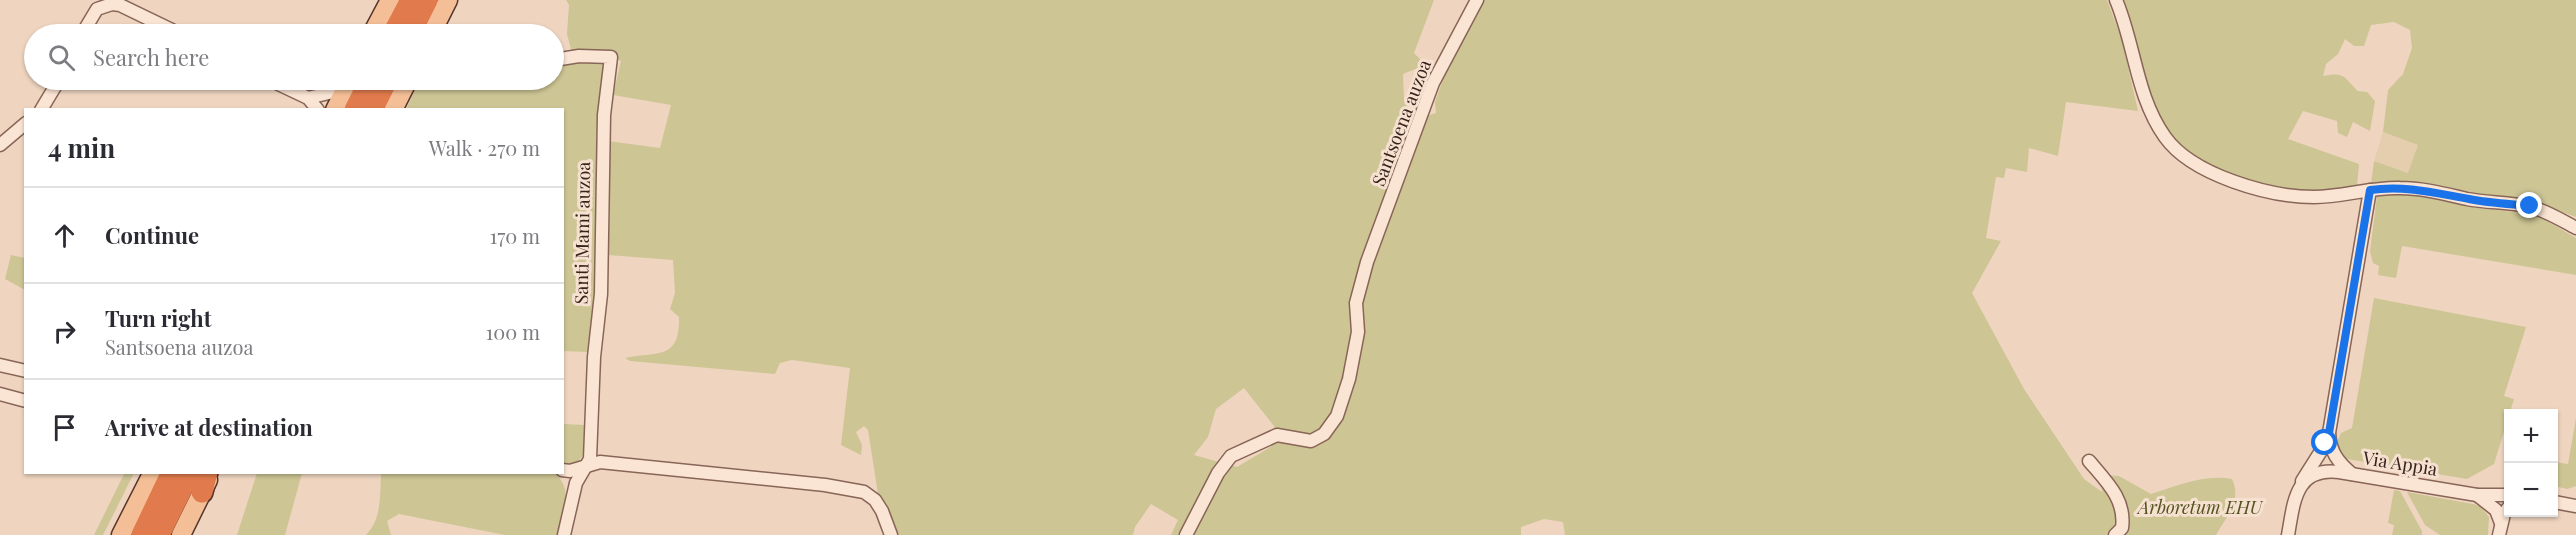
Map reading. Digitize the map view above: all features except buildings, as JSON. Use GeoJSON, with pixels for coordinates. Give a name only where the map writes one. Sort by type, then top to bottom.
{"type":"FeatureCollection","features":[{"type":"Feature","properties":{"kind":"highway"},"geometry":{"type":"LineString","coordinates":[[398,24],[411,0]]}},
{"type":"Feature","properties":{"kind":"highway"},"geometry":{"type":"LineString","coordinates":[[415,24],[427,0]]}},
{"type":"Feature","properties":{"kind":"highway"},"geometry":{"type":"LineString","coordinates":[[356,108],[365,90]]}},
{"type":"Feature","properties":{"kind":"highway"},"geometry":{"type":"LineString","coordinates":[[373,108],[382,90]]}},
{"type":"Feature","properties":{"kind":"highway"},"geometry":{"type":"LineString","coordinates":[[142,535],[171,474]]}},
{"type":"Feature","properties":{"kind":"highway"},"geometry":{"type":"LineString","coordinates":[[159,535],[189,474]]}},
{"type":"Feature","properties":{"kind":"main road"},"geometry":{"type":"LineString","coordinates":[[377,24],[390,0]]}},
{"type":"Feature","properties":{"kind":"main road"},"geometry":{"type":"LineString","coordinates":[[436,24],[448,0]]}},
{"type":"Feature","properties":{"kind":"main road"},"geometry":{"type":"LineString","coordinates":[[336,108],[345,90]]}},
{"type":"Feature","properties":{"kind":"main road"},"geometry":{"type":"LineString","coordinates":[[394,108],[403,90]]}},
{"type":"Feature","properties":{"kind":"main road"},"geometry":{"type":"LineString","coordinates":[[121,535],[152,474]]}},
{"type":"Feature","properties":{"kind":"main road"},"geometry":{"type":"LineString","coordinates":[[181,535],[207,479]]}},
{"type":"Feature","properties":{"kind":"street","name":"Santsoena auzoa"},"geometry":{"type":"LineString","coordinates":[[1186,535],[1218,473],[1231,456],[1277,435],[1311,441],[1324,434],[1337,416],[1350,379],[1359,333],[1356,303],[1367,262],[1433,83],[1477,0]]}},
{"type":"Feature","properties":{"kind":"street"},"geometry":{"type":"LineString","coordinates":[[2116,0],[2141,87],[2152,115],[2165,137],[2175,148],[2216,174],[2280,195],[2314,197],[2400,188],[2431,190],[2469,199],[2530,206],[2549,213],[2576,228]]}},
{"type":"Feature","properties":{"kind":"street"},"geometry":{"type":"LineString","coordinates":[[88,24],[97,9],[112,4],[120,5],[159,24]]}},
{"type":"Feature","properties":{"kind":"street","name":"Santi Mami auzoa"},"geometry":{"type":"LineString","coordinates":[[564,58],[579,56],[611,57],[604,115],[601,294],[594,357],[590,459],[576,483],[564,535]]}},
{"type":"Feature","properties":{"kind":"street"},"geometry":{"type":"LineString","coordinates":[[42,108],[53,90]]}},
{"type":"Feature","properties":{"kind":"street"},"geometry":{"type":"LineString","coordinates":[[291,90],[308,98],[316,108]]}},
{"type":"Feature","properties":{"kind":"street"},"geometry":{"type":"LineString","coordinates":[[308,98],[336,90]]}},
{"type":"Feature","properties":{"kind":"street"},"geometry":{"type":"LineString","coordinates":[[0,145],[24,125]]}},
{"type":"Feature","properties":{"kind":"street"},"geometry":{"type":"LineString","coordinates":[[2288,535],[2294,500],[2329,433],[2370,190]]}},
{"type":"Feature","properties":{"kind":"street"},"geometry":{"type":"LineString","coordinates":[[0,365],[24,371]]}},
{"type":"Feature","properties":{"kind":"street"},"geometry":{"type":"LineString","coordinates":[[0,394],[24,400]]}},
{"type":"Feature","properties":{"kind":"street"},"geometry":{"type":"LineString","coordinates":[[2329,433],[2335,457],[2352,474]]}},
{"type":"Feature","properties":{"kind":"street"},"geometry":{"type":"LineString","coordinates":[[2090,461],[2116,494],[2122,507],[2122,528],[2115,535]]}},
{"type":"Feature","properties":{"kind":"street"},"geometry":{"type":"LineString","coordinates":[[564,471],[600,462],[825,485],[864,492],[875,500],[882,511],[891,535]]}},
{"type":"Feature","properties":{"kind":"street","name":"Via Appia"},"geometry":{"type":"LineString","coordinates":[[2300,487],[2308,478],[2320,472],[2332,471],[2477,495],[2504,495]]}},
{"type":"Feature","properties":{"kind":"street"},"geometry":{"type":"LineString","coordinates":[[2477,495],[2496,510],[2500,529]]}},
{"type":"Feature","properties":{"kind":"street"},"geometry":{"type":"LineString","coordinates":[[2558,503],[2576,506]]}},
{"type":"Feature","properties":{"kind":"shaded area"},"geometry":{"type":"Polygon","coordinates":[[[2383,132],[2418,145],[2409,173],[2374,161],[2383,132]]]}},
{"type":"Feature","properties":{"kind":"green space","name":"Arboretum EHU"},"geometry":{"type":"Polygon","coordinates":[[[566,0],[1434,0],[1414,53],[1420,59],[1418,68],[1403,74],[1404,100],[1413,120],[1436,113],[1435,102],[1447,68],[1483,0],[2107,0],[2122,40],[2138,111],[2066,102],[2058,156],[2029,148],[2027,172],[2006,168],[2004,178],[1996,177],[1986,238],[2001,241],[1972,293],[2024,389],[2084,479],[2102,492],[2101,475],[2119,476],[2151,494],[2201,479],[2232,479],[2235,494],[2232,508],[2216,535],[1565,535],[1563,522],[1544,519],[1521,527],[1521,535],[1171,535],[1178,520],[1151,504],[1135,527],[1133,535],[899,535],[878,494],[868,430],[864,426],[856,432],[862,445],[861,455],[841,445],[850,368],[792,360],[780,363],[775,374],[630,361],[625,358],[656,354],[671,347],[678,331],[679,317],[670,309],[675,293],[673,260],[608,255],[610,202],[607,186],[608,141],[660,148],[671,105],[613,95],[621,61],[608,54],[572,53],[567,34],[569,5],[566,0]],[[1244,388],[1216,409],[1208,437],[1194,455],[1237,467],[1272,446],[1274,426],[1244,388]]]}},
{"type":"Feature","properties":{"kind":"green space"},"geometry":{"type":"Polygon","coordinates":[[[2120,0],[2576,0],[2576,217],[2538,203],[2405,184],[2371,184],[2374,161],[2408,173],[2418,145],[2383,132],[2388,90],[2403,74],[2412,48],[2410,30],[2394,22],[2371,25],[2364,46],[2354,46],[2345,39],[2338,54],[2326,64],[2323,76],[2340,75],[2358,91],[2367,92],[2375,101],[2370,131],[2353,122],[2347,137],[2338,133],[2337,121],[2303,111],[2288,139],[2359,164],[2357,186],[2316,191],[2285,189],[2248,181],[2211,166],[2180,146],[2160,120],[2145,87],[2120,0]]]}},
{"type":"Feature","properties":{"kind":"green space"},"geometry":{"type":"Polygon","coordinates":[[[564,62],[606,62],[596,140],[598,159],[596,297],[588,352],[564,351],[564,108],[407,108],[415,90],[564,90],[564,62]]]}},
{"type":"Feature","properties":{"kind":"green space"},"geometry":{"type":"Polygon","coordinates":[[[2401,193],[2540,217],[2576,238],[2576,275],[2402,246],[2396,278],[2378,275],[2379,266],[2373,263],[2370,251],[2377,196],[2401,193]]]}},
{"type":"Feature","properties":{"kind":"green space"},"geometry":{"type":"Polygon","coordinates":[[[11,255],[24,258],[24,289],[5,279],[11,255]]]}},
{"type":"Feature","properties":{"kind":"green space"},"geometry":{"type":"Polygon","coordinates":[[[2374,298],[2526,327],[2504,396],[2514,399],[2511,409],[2504,409],[2504,432],[2494,464],[2467,479],[2347,459],[2340,454],[2337,442],[2341,433],[2352,428],[2374,298]]]}},
{"type":"Feature","properties":{"kind":"green space"},"geometry":{"type":"Polygon","coordinates":[[[2576,418],[2576,486],[2567,489],[2558,487],[2558,463],[2568,464],[2576,418]]]}},
{"type":"Feature","properties":{"kind":"green space"},"geometry":{"type":"Polygon","coordinates":[[[564,424],[585,425],[583,455],[578,462],[564,465],[564,424]]]}},
{"type":"Feature","properties":{"kind":"green space"},"geometry":{"type":"Polygon","coordinates":[[[124,474],[134,474],[103,535],[94,535],[124,474]]]}},
{"type":"Feature","properties":{"kind":"green space"},"geometry":{"type":"Polygon","coordinates":[[[257,474],[302,474],[285,535],[237,535],[257,474]]]}},
{"type":"Feature","properties":{"kind":"green space"},"geometry":{"type":"Polygon","coordinates":[[[381,474],[561,474],[560,479],[565,491],[563,514],[557,535],[505,535],[399,514],[387,521],[391,535],[366,535],[375,522],[380,498],[381,474]]]}},
{"type":"Feature","properties":{"kind":"green space"},"geometry":{"type":"Polygon","coordinates":[[[2394,490],[2400,491],[2422,535],[2392,535],[2394,525],[2388,523],[2394,490]]]}},
{"type":"Feature","properties":{"kind":"green space"},"geometry":{"type":"Polygon","coordinates":[[[2407,492],[2480,506],[2489,517],[2488,535],[2440,535],[2425,525],[2407,492]]]}},
{"type":"Feature","properties":{"kind":"route"},"geometry":{"type":"LineString","coordinates":[[2325,443],[2329,433],[2370,190],[2400,188],[2431,190],[2469,199],[2530,206]]}}]}
